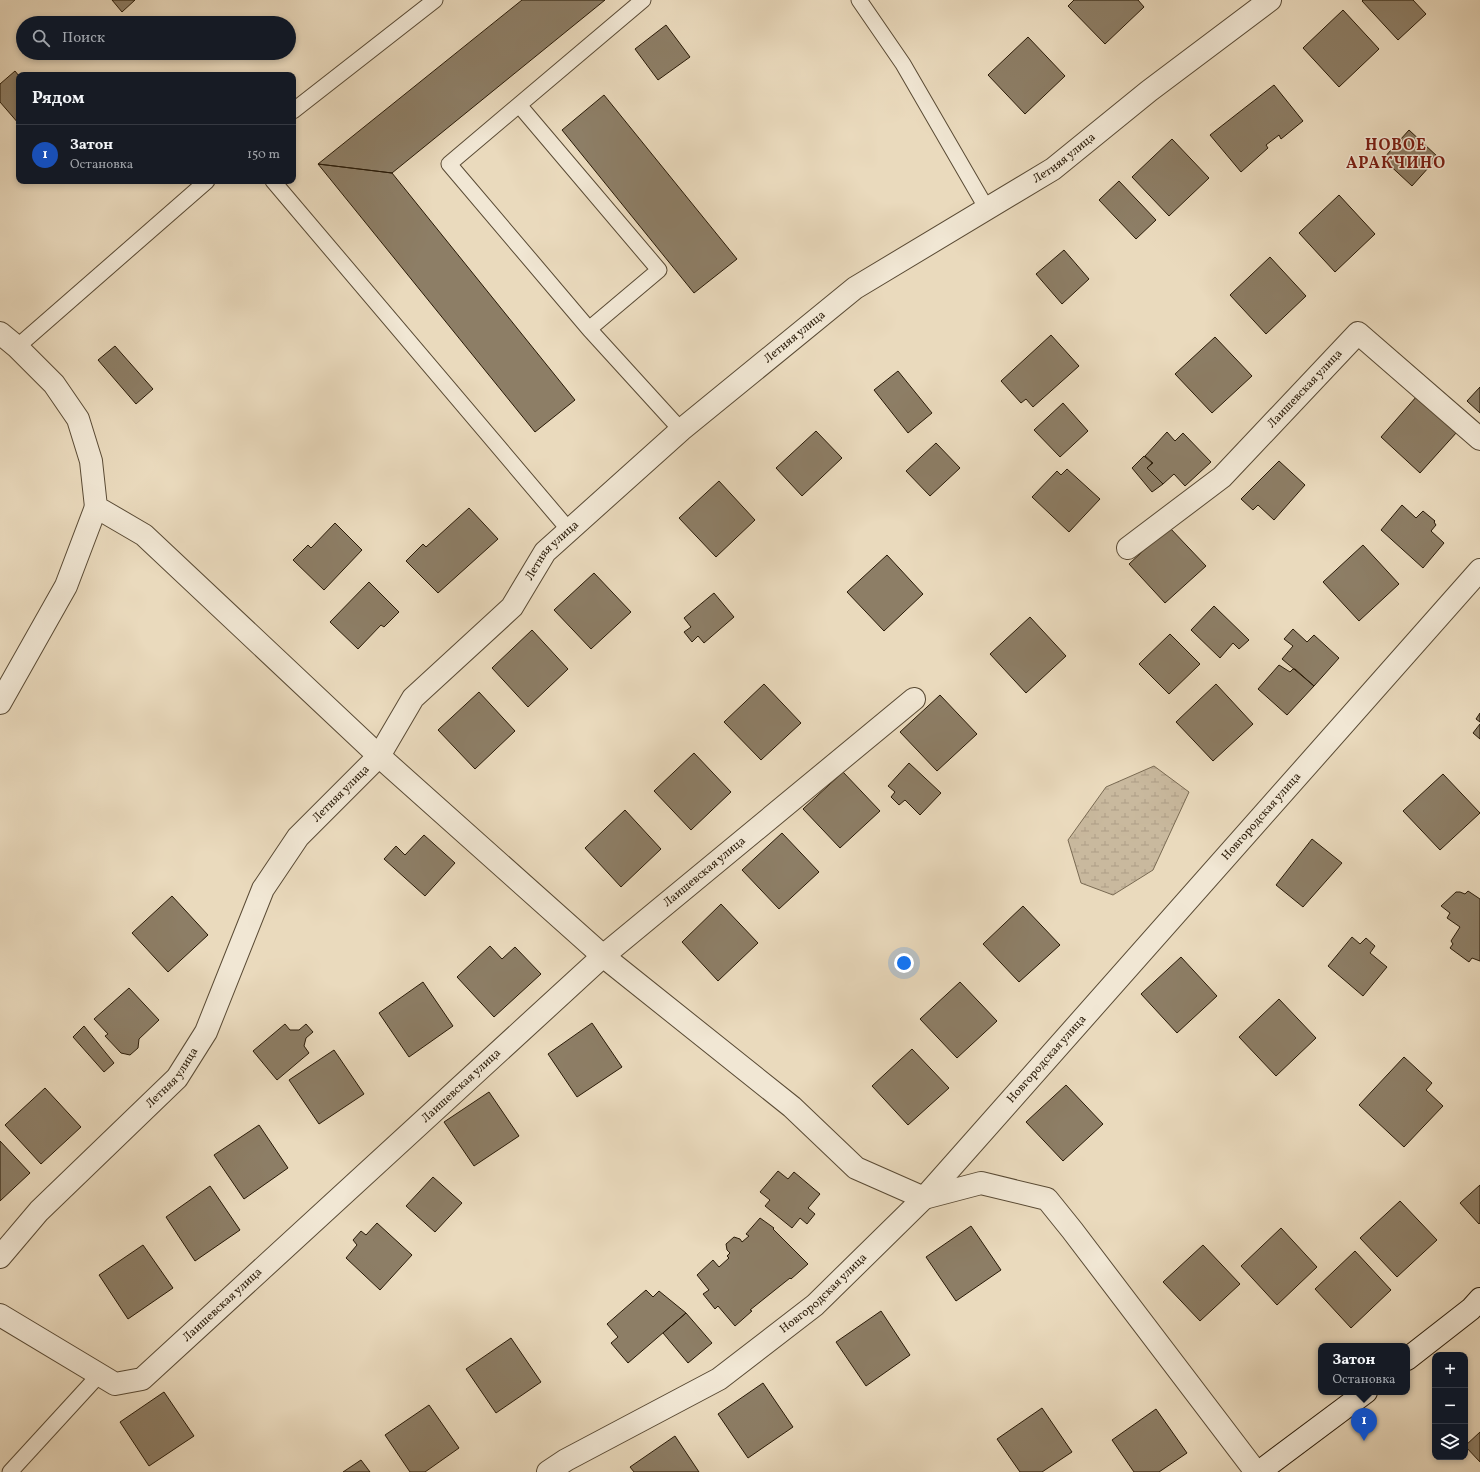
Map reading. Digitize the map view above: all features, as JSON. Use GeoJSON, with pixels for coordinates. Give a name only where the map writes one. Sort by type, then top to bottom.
{"type":"FeatureCollection","features":[{"type":"Feature","properties":{"kind":"street","name":"Летняя улица"},"geometry":{"type":"LineString","coordinates":[[0,1257],[39,1211],[177,1078],[206,1032],[263,889],[298,837],[379,756],[413,698],[512,607],[545,552],[681,430],[860,285],[1053,169],[1149,91],[1270,0]]}},
{"type":"Feature","properties":{"kind":"street"},"geometry":{"type":"LineString","coordinates":[[0,333],[17,347],[54,384],[78,419],[91,461],[96,507],[66,586],[0,703]]}},
{"type":"Feature","properties":{"kind":"street","name":"Лаишевская улица"},"geometry":{"type":"LineString","coordinates":[[1128,548],[1222,477],[1358,333],[1480,439]]}},
{"type":"Feature","properties":{"kind":"street"},"geometry":{"type":"LineString","coordinates":[[96,507],[144,535],[379,756],[603,956],[792,1107],[856,1168],[924,1198],[981,1183],[1047,1200],[1072,1230],[1258,1472],[1362,1395]]}},
{"type":"Feature","properties":{"kind":"street","name":"Новгородская улица"},"geometry":{"type":"LineString","coordinates":[[548,1472],[566,1460],[719,1379],[815,1305],[924,1198],[1480,570]]}},
{"type":"Feature","properties":{"kind":"street","name":"Лаишевская улица"},"geometry":{"type":"LineString","coordinates":[[0,1316],[115,1384],[142,1379],[603,956],[914,699]]}},
{"type":"Feature","properties":{"kind":"street"},"geometry":{"type":"LineString","coordinates":[[1410,1357],[1471,1309],[1480,1299]]}},
{"type":"Feature","properties":{"kind":"lane"},"geometry":{"type":"LineString","coordinates":[[296,109],[436,0]]}},
{"type":"Feature","properties":{"kind":"lane"},"geometry":{"type":"LineString","coordinates":[[643,0],[449,164],[589,329],[681,430]]}},
{"type":"Feature","properties":{"kind":"lane"},"geometry":{"type":"LineString","coordinates":[[859,0],[903,64],[987,209]]}},
{"type":"Feature","properties":{"kind":"lane"},"geometry":{"type":"LineString","coordinates":[[519,105],[659,270],[589,329]]}},
{"type":"Feature","properties":{"kind":"lane"},"geometry":{"type":"LineString","coordinates":[[17,347],[204,184]]}},
{"type":"Feature","properties":{"kind":"lane"},"geometry":{"type":"LineString","coordinates":[[276,184],[569,530]]}},
{"type":"Feature","properties":{"kind":"lane"},"geometry":{"type":"LineString","coordinates":[[10,1472],[99,1375]]}},
{"type":"Feature","properties":{"kind":"green space"},"geometry":{"type":"Polygon","coordinates":[[[1154,766],[1189,792],[1153,870],[1113,895],[1081,883],[1068,840],[1106,787],[1154,766]]]}},
{"type":"Feature","properties":{"kind":"building"},"geometry":{"type":"Polygon","coordinates":[[[112,0],[135,0],[122,12],[112,0]]]}},
{"type":"Feature","properties":{"kind":"building"},"geometry":{"type":"Polygon","coordinates":[[[522,0],[605,0],[392,173],[318,164],[522,0]]]}},
{"type":"Feature","properties":{"kind":"building"},"geometry":{"type":"Polygon","coordinates":[[[1074,0],[1138,0],[1144,7],[1105,44],[1068,6],[1074,0]]]}},
{"type":"Feature","properties":{"kind":"building"},"geometry":{"type":"Polygon","coordinates":[[[1413,0],[1426,14],[1398,40],[1362,1],[1413,0]]]}},
{"type":"Feature","properties":{"kind":"building"},"geometry":{"type":"Polygon","coordinates":[[[1343,10],[1379,49],[1339,87],[1303,48],[1343,10]]]}},
{"type":"Feature","properties":{"kind":"building"},"geometry":{"type":"Polygon","coordinates":[[[666,25],[690,57],[658,80],[635,49],[666,25]]]}},
{"type":"Feature","properties":{"kind":"building"},"geometry":{"type":"Polygon","coordinates":[[[1028,37],[1065,76],[1025,114],[988,75],[1028,37]]]}},
{"type":"Feature","properties":{"kind":"building"},"geometry":{"type":"Polygon","coordinates":[[[15,71],[16,72],[16,121],[0,102],[0,84],[15,71]]]}},
{"type":"Feature","properties":{"kind":"building"},"geometry":{"type":"Polygon","coordinates":[[[1274,85],[1303,121],[1281,139],[1279,135],[1266,145],[1268,148],[1241,172],[1210,135],[1274,85]]]}},
{"type":"Feature","properties":{"kind":"building"},"geometry":{"type":"Polygon","coordinates":[[[604,95],[737,259],[694,293],[562,130],[604,95]]]}},
{"type":"Feature","properties":{"kind":"building"},"geometry":{"type":"Polygon","coordinates":[[[1409,130],[1438,157],[1412,186],[1383,159],[1409,130]]]}},
{"type":"Feature","properties":{"kind":"building"},"geometry":{"type":"Polygon","coordinates":[[[1172,139],[1209,178],[1169,216],[1132,177],[1172,139]]]}},
{"type":"Feature","properties":{"kind":"building"},"geometry":{"type":"Polygon","coordinates":[[[318,164],[392,173],[575,400],[535,432],[318,164]]]}},
{"type":"Feature","properties":{"kind":"building"},"geometry":{"type":"Polygon","coordinates":[[[1119,181],[1156,220],[1136,239],[1099,200],[1119,181]]]}},
{"type":"Feature","properties":{"kind":"building"},"geometry":{"type":"Polygon","coordinates":[[[1339,195],[1375,234],[1335,272],[1299,233],[1339,195]]]}},
{"type":"Feature","properties":{"kind":"building"},"geometry":{"type":"Polygon","coordinates":[[[1064,250],[1089,279],[1062,304],[1036,274],[1064,250]]]}},
{"type":"Feature","properties":{"kind":"building"},"geometry":{"type":"Polygon","coordinates":[[[1270,257],[1306,296],[1266,334],[1230,295],[1270,257]]]}},
{"type":"Feature","properties":{"kind":"building"},"geometry":{"type":"Polygon","coordinates":[[[1051,335],[1079,366],[1033,407],[1026,399],[1021,403],[1001,381],[1051,335]]]}},
{"type":"Feature","properties":{"kind":"building"},"geometry":{"type":"Polygon","coordinates":[[[1215,337],[1252,376],[1212,413],[1175,374],[1215,337]]]}},
{"type":"Feature","properties":{"kind":"building"},"geometry":{"type":"Polygon","coordinates":[[[115,346],[153,389],[136,404],[98,360],[115,346]]]}},
{"type":"Feature","properties":{"kind":"building"},"geometry":{"type":"Polygon","coordinates":[[[898,371],[932,413],[908,433],[874,390],[898,371]]]}},
{"type":"Feature","properties":{"kind":"building"},"geometry":{"type":"Polygon","coordinates":[[[1480,387],[1480,413],[1467,401],[1480,387]]]}},
{"type":"Feature","properties":{"kind":"building"},"geometry":{"type":"Polygon","coordinates":[[[1417,396],[1457,432],[1420,473],[1381,437],[1417,396]]]}},
{"type":"Feature","properties":{"kind":"building"},"geometry":{"type":"Polygon","coordinates":[[[1063,403],[1088,431],[1060,457],[1034,430],[1063,403]]]}},
{"type":"Feature","properties":{"kind":"building"},"geometry":{"type":"Polygon","coordinates":[[[816,431],[842,458],[802,496],[776,468],[816,431]]]}},
{"type":"Feature","properties":{"kind":"building"},"geometry":{"type":"Polygon","coordinates":[[[1167,432],[1175,441],[1183,433],[1211,462],[1185,486],[1174,474],[1163,484],[1147,468],[1153,463],[1145,456],[1167,432]]]}},
{"type":"Feature","properties":{"kind":"building"},"geometry":{"type":"Polygon","coordinates":[[[936,443],[960,468],[930,496],[906,471],[936,443]]]}},
{"type":"Feature","properties":{"kind":"building"},"geometry":{"type":"Polygon","coordinates":[[[1144,456],[1152,463],[1147,468],[1163,484],[1152,492],[1132,468],[1144,456]]]}},
{"type":"Feature","properties":{"kind":"building"},"geometry":{"type":"Polygon","coordinates":[[[1279,461],[1305,485],[1274,520],[1258,505],[1253,510],[1241,499],[1279,461]]]}},
{"type":"Feature","properties":{"kind":"building"},"geometry":{"type":"Polygon","coordinates":[[[1067,469],[1100,499],[1069,532],[1032,497],[1057,471],[1061,475],[1067,469]]]}},
{"type":"Feature","properties":{"kind":"building"},"geometry":{"type":"Polygon","coordinates":[[[719,481],[755,520],[716,557],[679,518],[719,481]]]}},
{"type":"Feature","properties":{"kind":"building"},"geometry":{"type":"Polygon","coordinates":[[[1402,505],[1416,518],[1423,511],[1435,521],[1434,522],[1436,525],[1431,531],[1444,543],[1423,568],[1381,530],[1402,505]]]}},
{"type":"Feature","properties":{"kind":"building"},"geometry":{"type":"Polygon","coordinates":[[[469,508],[498,539],[438,593],[406,561],[423,544],[426,547],[469,508]]]}},
{"type":"Feature","properties":{"kind":"building"},"geometry":{"type":"Polygon","coordinates":[[[335,523],[362,550],[324,590],[293,560],[308,545],[311,548],[335,523]]]}},
{"type":"Feature","properties":{"kind":"building"},"geometry":{"type":"Polygon","coordinates":[[[1169,527],[1206,566],[1165,603],[1129,564],[1169,527]]]}},
{"type":"Feature","properties":{"kind":"building"},"geometry":{"type":"Polygon","coordinates":[[[1363,545],[1399,584],[1359,621],[1323,582],[1363,545]]]}},
{"type":"Feature","properties":{"kind":"building"},"geometry":{"type":"Polygon","coordinates":[[[887,555],[923,594],[884,631],[847,592],[887,555]]]}},
{"type":"Feature","properties":{"kind":"building"},"geometry":{"type":"Polygon","coordinates":[[[594,573],[631,612],[591,649],[554,610],[594,573]]]}},
{"type":"Feature","properties":{"kind":"building"},"geometry":{"type":"Polygon","coordinates":[[[369,582],[399,612],[384,627],[381,625],[358,649],[330,622],[369,582]]]}},
{"type":"Feature","properties":{"kind":"building"},"geometry":{"type":"Polygon","coordinates":[[[714,593],[734,617],[704,643],[698,636],[692,642],[684,632],[691,627],[684,618],[714,593]]]}},
{"type":"Feature","properties":{"kind":"building"},"geometry":{"type":"Polygon","coordinates":[[[1214,606],[1249,640],[1239,649],[1233,643],[1220,658],[1191,630],[1214,606]]]}},
{"type":"Feature","properties":{"kind":"building"},"geometry":{"type":"Polygon","coordinates":[[[1030,617],[1066,656],[1026,693],[990,654],[1030,617]]]}},
{"type":"Feature","properties":{"kind":"building"},"geometry":{"type":"Polygon","coordinates":[[[1293,629],[1307,642],[1314,635],[1339,658],[1314,686],[1282,659],[1293,646],[1284,639],[1293,629]]]}},
{"type":"Feature","properties":{"kind":"building"},"geometry":{"type":"Polygon","coordinates":[[[532,630],[568,669],[528,707],[492,668],[532,630]]]}},
{"type":"Feature","properties":{"kind":"building"},"geometry":{"type":"Polygon","coordinates":[[[1170,634],[1200,664],[1169,694],[1139,664],[1170,634]]]}},
{"type":"Feature","properties":{"kind":"building"},"geometry":{"type":"Polygon","coordinates":[[[1279,665],[1290,672],[1295,669],[1314,686],[1287,715],[1258,689],[1279,665]]]}},
{"type":"Feature","properties":{"kind":"building"},"geometry":{"type":"Polygon","coordinates":[[[764,684],[801,723],[761,760],[724,722],[764,684]]]}},
{"type":"Feature","properties":{"kind":"building"},"geometry":{"type":"Polygon","coordinates":[[[1216,684],[1253,724],[1213,761],[1176,722],[1216,684]]]}},
{"type":"Feature","properties":{"kind":"building"},"geometry":{"type":"Polygon","coordinates":[[[479,692],[515,731],[475,769],[438,730],[479,692]]]}},
{"type":"Feature","properties":{"kind":"building"},"geometry":{"type":"Polygon","coordinates":[[[940,695],[977,734],[937,771],[900,732],[940,695]]]}},
{"type":"Feature","properties":{"kind":"building"},"geometry":{"type":"Polygon","coordinates":[[[1480,713],[1480,722],[1476,719],[1480,713]]]}},
{"type":"Feature","properties":{"kind":"building"},"geometry":{"type":"Polygon","coordinates":[[[1480,724],[1480,739],[1473,733],[1480,724]]]}},
{"type":"Feature","properties":{"kind":"building"},"geometry":{"type":"Polygon","coordinates":[[[694,753],[731,792],[691,830],[654,791],[694,753]]]}},
{"type":"Feature","properties":{"kind":"building"},"geometry":{"type":"Polygon","coordinates":[[[909,763],[941,793],[920,815],[905,800],[899,805],[891,797],[895,792],[888,786],[909,763]]]}},
{"type":"Feature","properties":{"kind":"building"},"geometry":{"type":"Polygon","coordinates":[[[843,772],[880,811],[840,848],[803,809],[843,772]]]}},
{"type":"Feature","properties":{"kind":"building"},"geometry":{"type":"Polygon","coordinates":[[[1443,774],[1480,813],[1440,850],[1403,811],[1443,774]]]}},
{"type":"Feature","properties":{"kind":"building"},"geometry":{"type":"Polygon","coordinates":[[[625,810],[661,849],[621,887],[585,848],[625,810]]]}},
{"type":"Feature","properties":{"kind":"building"},"geometry":{"type":"Polygon","coordinates":[[[782,833],[819,872],[779,909],[742,870],[782,833]]]}},
{"type":"Feature","properties":{"kind":"building"},"geometry":{"type":"Polygon","coordinates":[[[424,835],[455,863],[425,896],[384,859],[396,846],[405,855],[424,835]]]}},
{"type":"Feature","properties":{"kind":"building"},"geometry":{"type":"Polygon","coordinates":[[[1312,839],[1342,863],[1303,907],[1276,885],[1312,839]]]}},
{"type":"Feature","properties":{"kind":"building"},"geometry":{"type":"Polygon","coordinates":[[[1468,891],[1480,899],[1480,961],[1472,958],[1469,962],[1450,948],[1453,944],[1451,941],[1460,927],[1447,918],[1450,913],[1441,906],[1456,892],[1465,894],[1468,891]]]}},
{"type":"Feature","properties":{"kind":"building"},"geometry":{"type":"Polygon","coordinates":[[[172,896],[208,935],[168,972],[132,933],[172,896]]]}},
{"type":"Feature","properties":{"kind":"building"},"geometry":{"type":"Polygon","coordinates":[[[721,904],[758,943],[718,981],[682,942],[721,904]]]}},
{"type":"Feature","properties":{"kind":"building"},"geometry":{"type":"Polygon","coordinates":[[[1023,906],[1060,945],[1019,982],[983,944],[1023,906]]]}},
{"type":"Feature","properties":{"kind":"building"},"geometry":{"type":"Polygon","coordinates":[[[1352,937],[1360,944],[1366,938],[1375,946],[1370,953],[1387,967],[1363,996],[1328,966],[1352,937]]]}},
{"type":"Feature","properties":{"kind":"building"},"geometry":{"type":"Polygon","coordinates":[[[490,946],[502,959],[515,947],[541,974],[494,1017],[457,977],[490,946]]]}},
{"type":"Feature","properties":{"kind":"building"},"geometry":{"type":"Polygon","coordinates":[[[1181,957],[1217,996],[1177,1033],[1141,994],[1181,957]]]}},
{"type":"Feature","properties":{"kind":"building"},"geometry":{"type":"Polygon","coordinates":[[[423,982],[453,1026],[409,1057],[379,1013],[423,982]]]}},
{"type":"Feature","properties":{"kind":"building"},"geometry":{"type":"Polygon","coordinates":[[[960,982],[997,1021],[957,1058],[920,1019],[960,982]]]}},
{"type":"Feature","properties":{"kind":"building"},"geometry":{"type":"Polygon","coordinates":[[[129,988],[159,1020],[139,1039],[138,1048],[130,1055],[121,1053],[105,1036],[108,1034],[94,1019],[129,988]]]}},
{"type":"Feature","properties":{"kind":"building"},"geometry":{"type":"Polygon","coordinates":[[[1279,999],[1316,1038],[1276,1076],[1239,1037],[1279,999]]]}},
{"type":"Feature","properties":{"kind":"building"},"geometry":{"type":"Polygon","coordinates":[[[592,1023],[622,1067],[577,1097],[548,1054],[592,1023]]]}},
{"type":"Feature","properties":{"kind":"building"},"geometry":{"type":"Polygon","coordinates":[[[285,1024],[290,1030],[299,1030],[306,1024],[313,1032],[306,1038],[304,1046],[309,1053],[277,1080],[253,1051],[285,1024]]]}},
{"type":"Feature","properties":{"kind":"building"},"geometry":{"type":"Polygon","coordinates":[[[84,1026],[114,1063],[104,1072],[73,1037],[84,1026]]]}},
{"type":"Feature","properties":{"kind":"building"},"geometry":{"type":"Polygon","coordinates":[[[912,1049],[949,1088],[908,1125],[872,1086],[912,1049]]]}},
{"type":"Feature","properties":{"kind":"building"},"geometry":{"type":"Polygon","coordinates":[[[334,1050],[364,1094],[319,1124],[289,1080],[334,1050]]]}},
{"type":"Feature","properties":{"kind":"building"},"geometry":{"type":"Polygon","coordinates":[[[1404,1057],[1432,1083],[1426,1090],[1443,1106],[1404,1147],[1359,1105],[1404,1057]]]}},
{"type":"Feature","properties":{"kind":"building"},"geometry":{"type":"Polygon","coordinates":[[[1066,1085],[1103,1124],[1063,1161],[1026,1122],[1066,1085]]]}},
{"type":"Feature","properties":{"kind":"building"},"geometry":{"type":"Polygon","coordinates":[[[45,1088],[81,1127],[41,1164],[5,1125],[45,1088]]]}},
{"type":"Feature","properties":{"kind":"building"},"geometry":{"type":"Polygon","coordinates":[[[489,1092],[519,1136],[474,1166],[444,1122],[489,1092]]]}},
{"type":"Feature","properties":{"kind":"building"},"geometry":{"type":"Polygon","coordinates":[[[259,1125],[288,1168],[244,1199],[214,1155],[259,1125]]]}},
{"type":"Feature","properties":{"kind":"building"},"geometry":{"type":"Polygon","coordinates":[[[0,1141],[30,1173],[0,1201],[0,1141]]]}},
{"type":"Feature","properties":{"kind":"building"},"geometry":{"type":"Polygon","coordinates":[[[778,1171],[788,1179],[794,1172],[820,1194],[808,1208],[815,1214],[807,1224],[800,1218],[792,1228],[765,1206],[770,1200],[760,1192],[778,1171]]]}},
{"type":"Feature","properties":{"kind":"building"},"geometry":{"type":"Polygon","coordinates":[[[433,1177],[462,1203],[435,1232],[406,1206],[433,1177]]]}},
{"type":"Feature","properties":{"kind":"building"},"geometry":{"type":"Polygon","coordinates":[[[1480,1185],[1480,1223],[1479,1224],[1460,1203],[1480,1185]]]}},
{"type":"Feature","properties":{"kind":"building"},"geometry":{"type":"Polygon","coordinates":[[[210,1186],[240,1230],[195,1261],[166,1217],[210,1186]]]}},
{"type":"Feature","properties":{"kind":"building"},"geometry":{"type":"Polygon","coordinates":[[[1400,1201],[1437,1240],[1397,1277],[1360,1238],[1400,1201]]]}},
{"type":"Feature","properties":{"kind":"building"},"geometry":{"type":"Polygon","coordinates":[[[760,1218],[774,1228],[773,1229],[808,1264],[750,1310],[752,1311],[735,1326],[718,1306],[715,1309],[703,1294],[709,1290],[697,1275],[713,1260],[719,1267],[729,1258],[727,1256],[730,1253],[727,1250],[726,1244],[734,1237],[740,1239],[742,1242],[749,1236],[746,1234],[760,1218]]]}},
{"type":"Feature","properties":{"kind":"building"},"geometry":{"type":"Polygon","coordinates":[[[377,1223],[412,1255],[380,1290],[346,1258],[357,1245],[353,1240],[361,1231],[366,1235],[377,1223]]]}},
{"type":"Feature","properties":{"kind":"building"},"geometry":{"type":"Polygon","coordinates":[[[971,1226],[1001,1270],[956,1301],[926,1257],[971,1226]]]}},
{"type":"Feature","properties":{"kind":"building"},"geometry":{"type":"Polygon","coordinates":[[[1281,1228],[1317,1267],[1277,1305],[1241,1266],[1281,1228]]]}},
{"type":"Feature","properties":{"kind":"building"},"geometry":{"type":"Polygon","coordinates":[[[143,1245],[173,1288],[128,1319],[99,1275],[143,1245]]]}},
{"type":"Feature","properties":{"kind":"building"},"geometry":{"type":"Polygon","coordinates":[[[1203,1245],[1240,1284],[1200,1321],[1163,1282],[1203,1245]]]}},
{"type":"Feature","properties":{"kind":"building"},"geometry":{"type":"Polygon","coordinates":[[[1355,1251],[1391,1290],[1351,1328],[1315,1289],[1355,1251]]]}},
{"type":"Feature","properties":{"kind":"building"},"geometry":{"type":"Polygon","coordinates":[[[646,1290],[653,1297],[659,1291],[686,1313],[628,1363],[611,1343],[618,1337],[607,1324],[646,1290]]]}},
{"type":"Feature","properties":{"kind":"building"},"geometry":{"type":"Polygon","coordinates":[[[881,1311],[910,1355],[866,1386],[836,1342],[881,1311]]]}},
{"type":"Feature","properties":{"kind":"building"},"geometry":{"type":"Polygon","coordinates":[[[686,1313],[712,1343],[688,1363],[663,1333],[686,1313]]]}},
{"type":"Feature","properties":{"kind":"building"},"geometry":{"type":"Polygon","coordinates":[[[511,1338],[541,1382],[496,1413],[466,1369],[511,1338]]]}},
{"type":"Feature","properties":{"kind":"building"},"geometry":{"type":"Polygon","coordinates":[[[763,1383],[793,1427],[748,1458],[718,1414],[763,1383]]]}},
{"type":"Feature","properties":{"kind":"building"},"geometry":{"type":"Polygon","coordinates":[[[164,1392],[194,1436],[149,1466],[120,1422],[164,1392]]]}},
{"type":"Feature","properties":{"kind":"building"},"geometry":{"type":"Polygon","coordinates":[[[429,1405],[459,1448],[425,1472],[410,1472],[385,1435],[429,1405]]]}},
{"type":"Feature","properties":{"kind":"building"},"geometry":{"type":"Polygon","coordinates":[[[1042,1408],[1072,1452],[1042,1472],[1020,1472],[997,1439],[1042,1408]]]}},
{"type":"Feature","properties":{"kind":"building"},"geometry":{"type":"Polygon","coordinates":[[[1156,1409],[1187,1453],[1159,1472],[1134,1472],[1112,1440],[1156,1409]]]}},
{"type":"Feature","properties":{"kind":"building"},"geometry":{"type":"Polygon","coordinates":[[[1480,1432],[1480,1462],[1468,1449],[1468,1443],[1480,1432]]]}},
{"type":"Feature","properties":{"kind":"building"},"geometry":{"type":"Polygon","coordinates":[[[675,1436],[699,1472],[634,1472],[630,1467],[675,1436]]]}},
{"type":"Feature","properties":{"kind":"building"},"geometry":{"type":"Polygon","coordinates":[[[361,1460],[370,1472],[343,1472],[361,1460]]]}},
{"type":"Feature","properties":{"kind":"place","name":"Затон"},"geometry":{"type":"Point","coordinates":[1364,1441]}},
{"type":"Feature","properties":{"kind":"district","name":"НОВОЕ АРАКЧИНО"},"geometry":{"type":"Point","coordinates":[1396,155]}}]}
